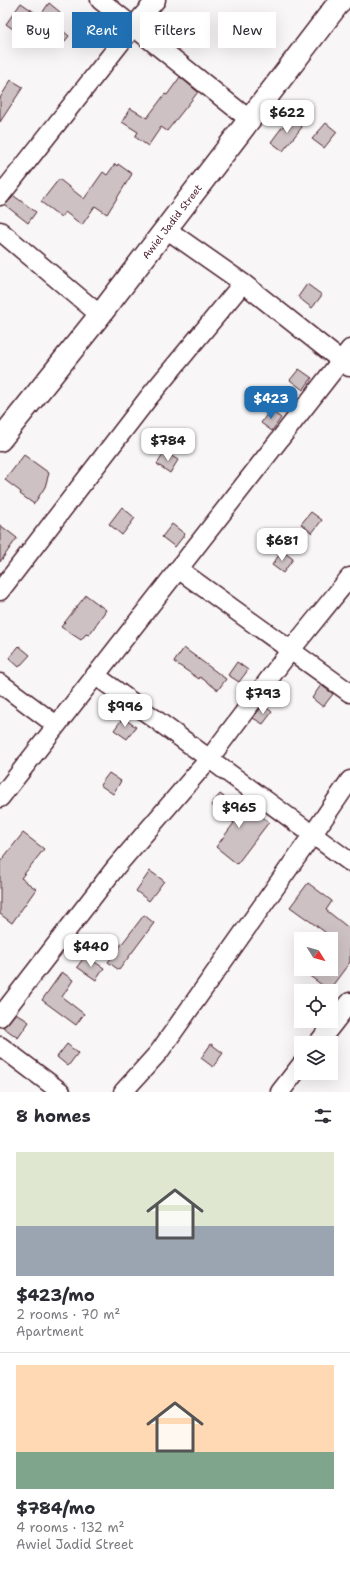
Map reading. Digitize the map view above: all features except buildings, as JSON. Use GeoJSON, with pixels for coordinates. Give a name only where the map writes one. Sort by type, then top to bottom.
{"type":"FeatureCollection","features":[{"type":"Feature","properties":{"kind":"street"},"geometry":{"type":"LineString","coordinates":[[100,0],[250,120]]}},
{"type":"Feature","properties":{"kind":"street"},"geometry":{"type":"LineString","coordinates":[[0,196],[156,0]]}},
{"type":"Feature","properties":{"kind":"street","name":"Awiel Jadid Street"},"geometry":{"type":"LineString","coordinates":[[0,440],[100,315],[341,0]]}},
{"type":"Feature","properties":{"kind":"street"},"geometry":{"type":"LineString","coordinates":[[0,798],[178,569],[347,359],[166,229]]}},
{"type":"Feature","properties":{"kind":"street"},"geometry":{"type":"LineString","coordinates":[[0,232],[100,315]]}},
{"type":"Feature","properties":{"kind":"street"},"geometry":{"type":"LineString","coordinates":[[0,591],[149,398],[243,283]]}},
{"type":"Feature","properties":{"kind":"street"},"geometry":{"type":"LineString","coordinates":[[178,569],[350,693]]}},
{"type":"Feature","properties":{"kind":"street"},"geometry":{"type":"LineString","coordinates":[[0,1017],[116,867],[209,759],[290,651],[350,577]]}},
{"type":"Feature","properties":{"kind":"street"},"geometry":{"type":"LineString","coordinates":[[95,675],[350,862]]}},
{"type":"Feature","properties":{"kind":"street"},"geometry":{"type":"LineString","coordinates":[[0,682],[56,725]]}},
{"type":"Feature","properties":{"kind":"street"},"geometry":{"type":"LineString","coordinates":[[123,1092],[159,1052],[350,780]]}},
{"type":"Feature","properties":{"kind":"street"},"geometry":{"type":"LineString","coordinates":[[323,1036],[350,1002]]}},
{"type":"Feature","properties":{"kind":"street"},"geometry":{"type":"LineString","coordinates":[[0,1046],[60,1092]]}},
{"type":"Feature","properties":{"kind":"street"},"geometry":{"type":"LineString","coordinates":[[280,1092],[294,1074]]}}]}
